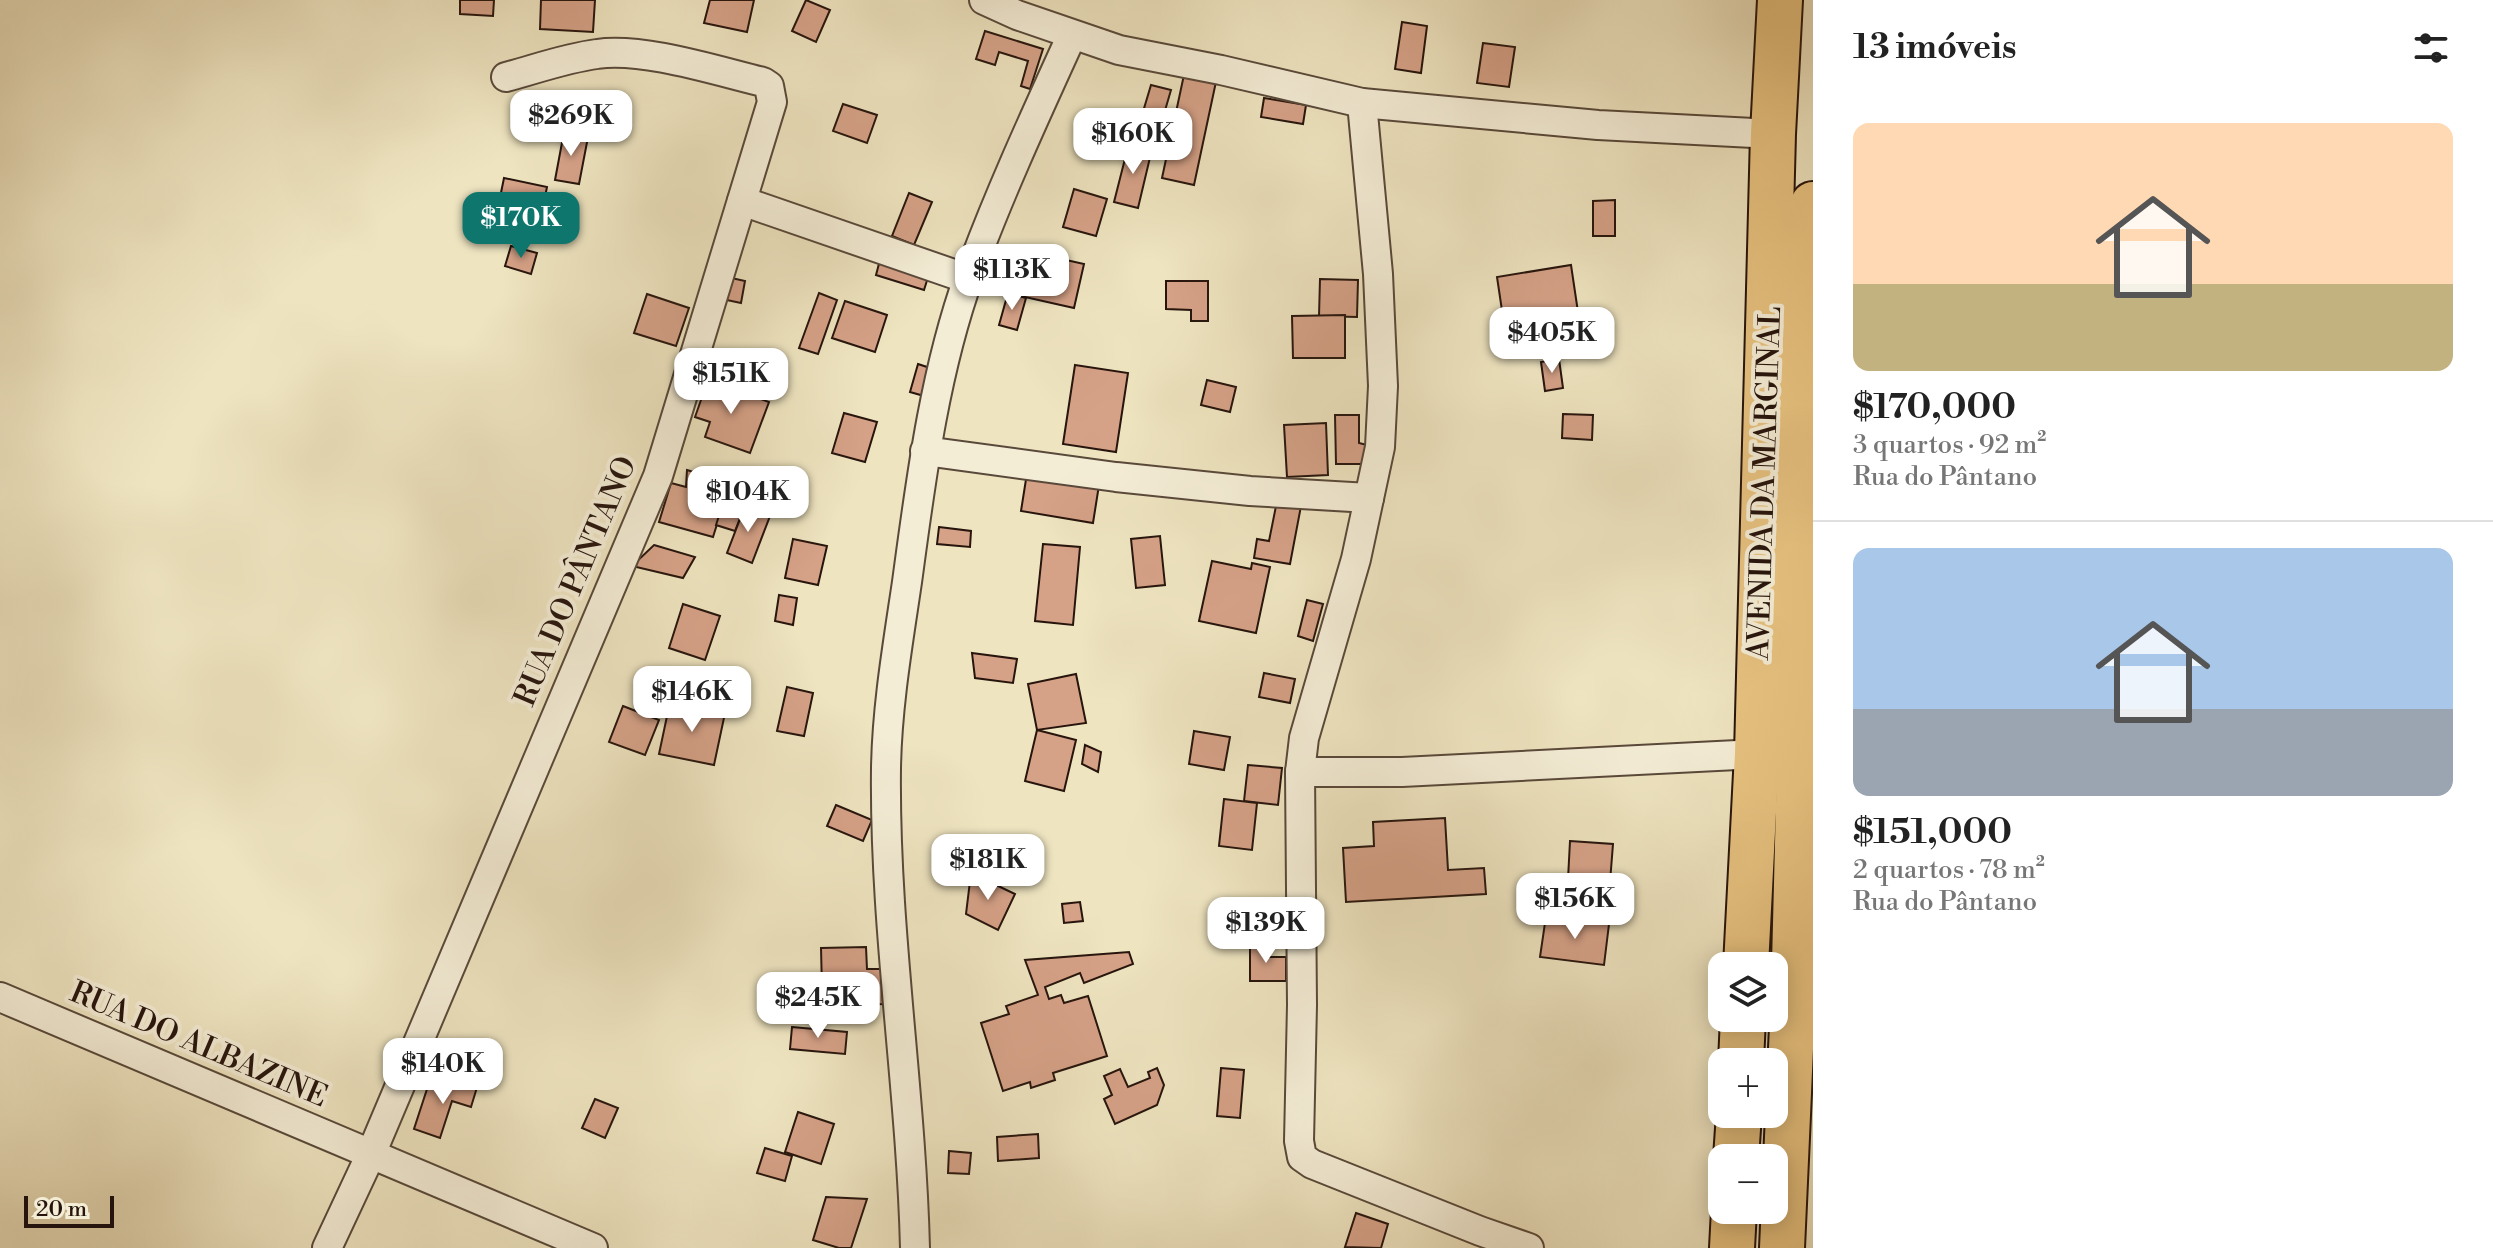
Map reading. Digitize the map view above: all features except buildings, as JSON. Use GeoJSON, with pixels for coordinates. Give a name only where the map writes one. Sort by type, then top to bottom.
{"type":"FeatureCollection","features":[{"type":"Feature","properties":{"kind":"main road","name":"AVENIDA DA MARGINAL"},"geometry":{"type":"LineString","coordinates":[[1747,952],[1757,754],[1773,134],[1780,0]]}},
{"type":"Feature","properties":{"kind":"main road","name":"AVENIDA DA MARGINAL"},"geometry":{"type":"LineString","coordinates":[[1782,1248],[1803,1004],[1813,204]]}},
{"type":"Feature","properties":{"kind":"main road"},"geometry":{"type":"LineString","coordinates":[[1732,1248],[1733,1224]]}},
{"type":"Feature","properties":{"kind":"street"},"geometry":{"type":"LineString","coordinates":[[984,0],[1017,15],[1119,50],[1362,103],[1598,125],[1773,134]]}},
{"type":"Feature","properties":{"kind":"street"},"geometry":{"type":"LineString","coordinates":[[915,1248],[893,941],[886,766],[888,722],[925,451],[943,372],[968,279],[1072,35]]}},
{"type":"Feature","properties":{"kind":"street","name":"RUA DO PÂNTANO"},"geometry":{"type":"LineString","coordinates":[[327,1248],[371,1154],[658,476],[772,102],[769,86],[763,82],[626,52],[598,53],[506,77]]}},
{"type":"Feature","properties":{"kind":"street"},"geometry":{"type":"LineString","coordinates":[[1362,103],[1377,259],[1383,386],[1380,447],[1356,559],[1304,738],[1300,772],[1302,1005],[1299,1141],[1302,1157],[1312,1164],[1481,1240],[1529,1248]]}},
{"type":"Feature","properties":{"kind":"street"},"geometry":{"type":"LineString","coordinates":[[742,201],[968,279]]}},
{"type":"Feature","properties":{"kind":"street"},"geometry":{"type":"LineString","coordinates":[[925,451],[1131,479],[1250,491],[1369,498]]}},
{"type":"Feature","properties":{"kind":"street"},"geometry":{"type":"LineString","coordinates":[[1300,772],[1402,772],[1757,754]]}},
{"type":"Feature","properties":{"kind":"street","name":"RUA DO ALBAZINE"},"geometry":{"type":"LineString","coordinates":[[0,997],[593,1248]]}}]}
